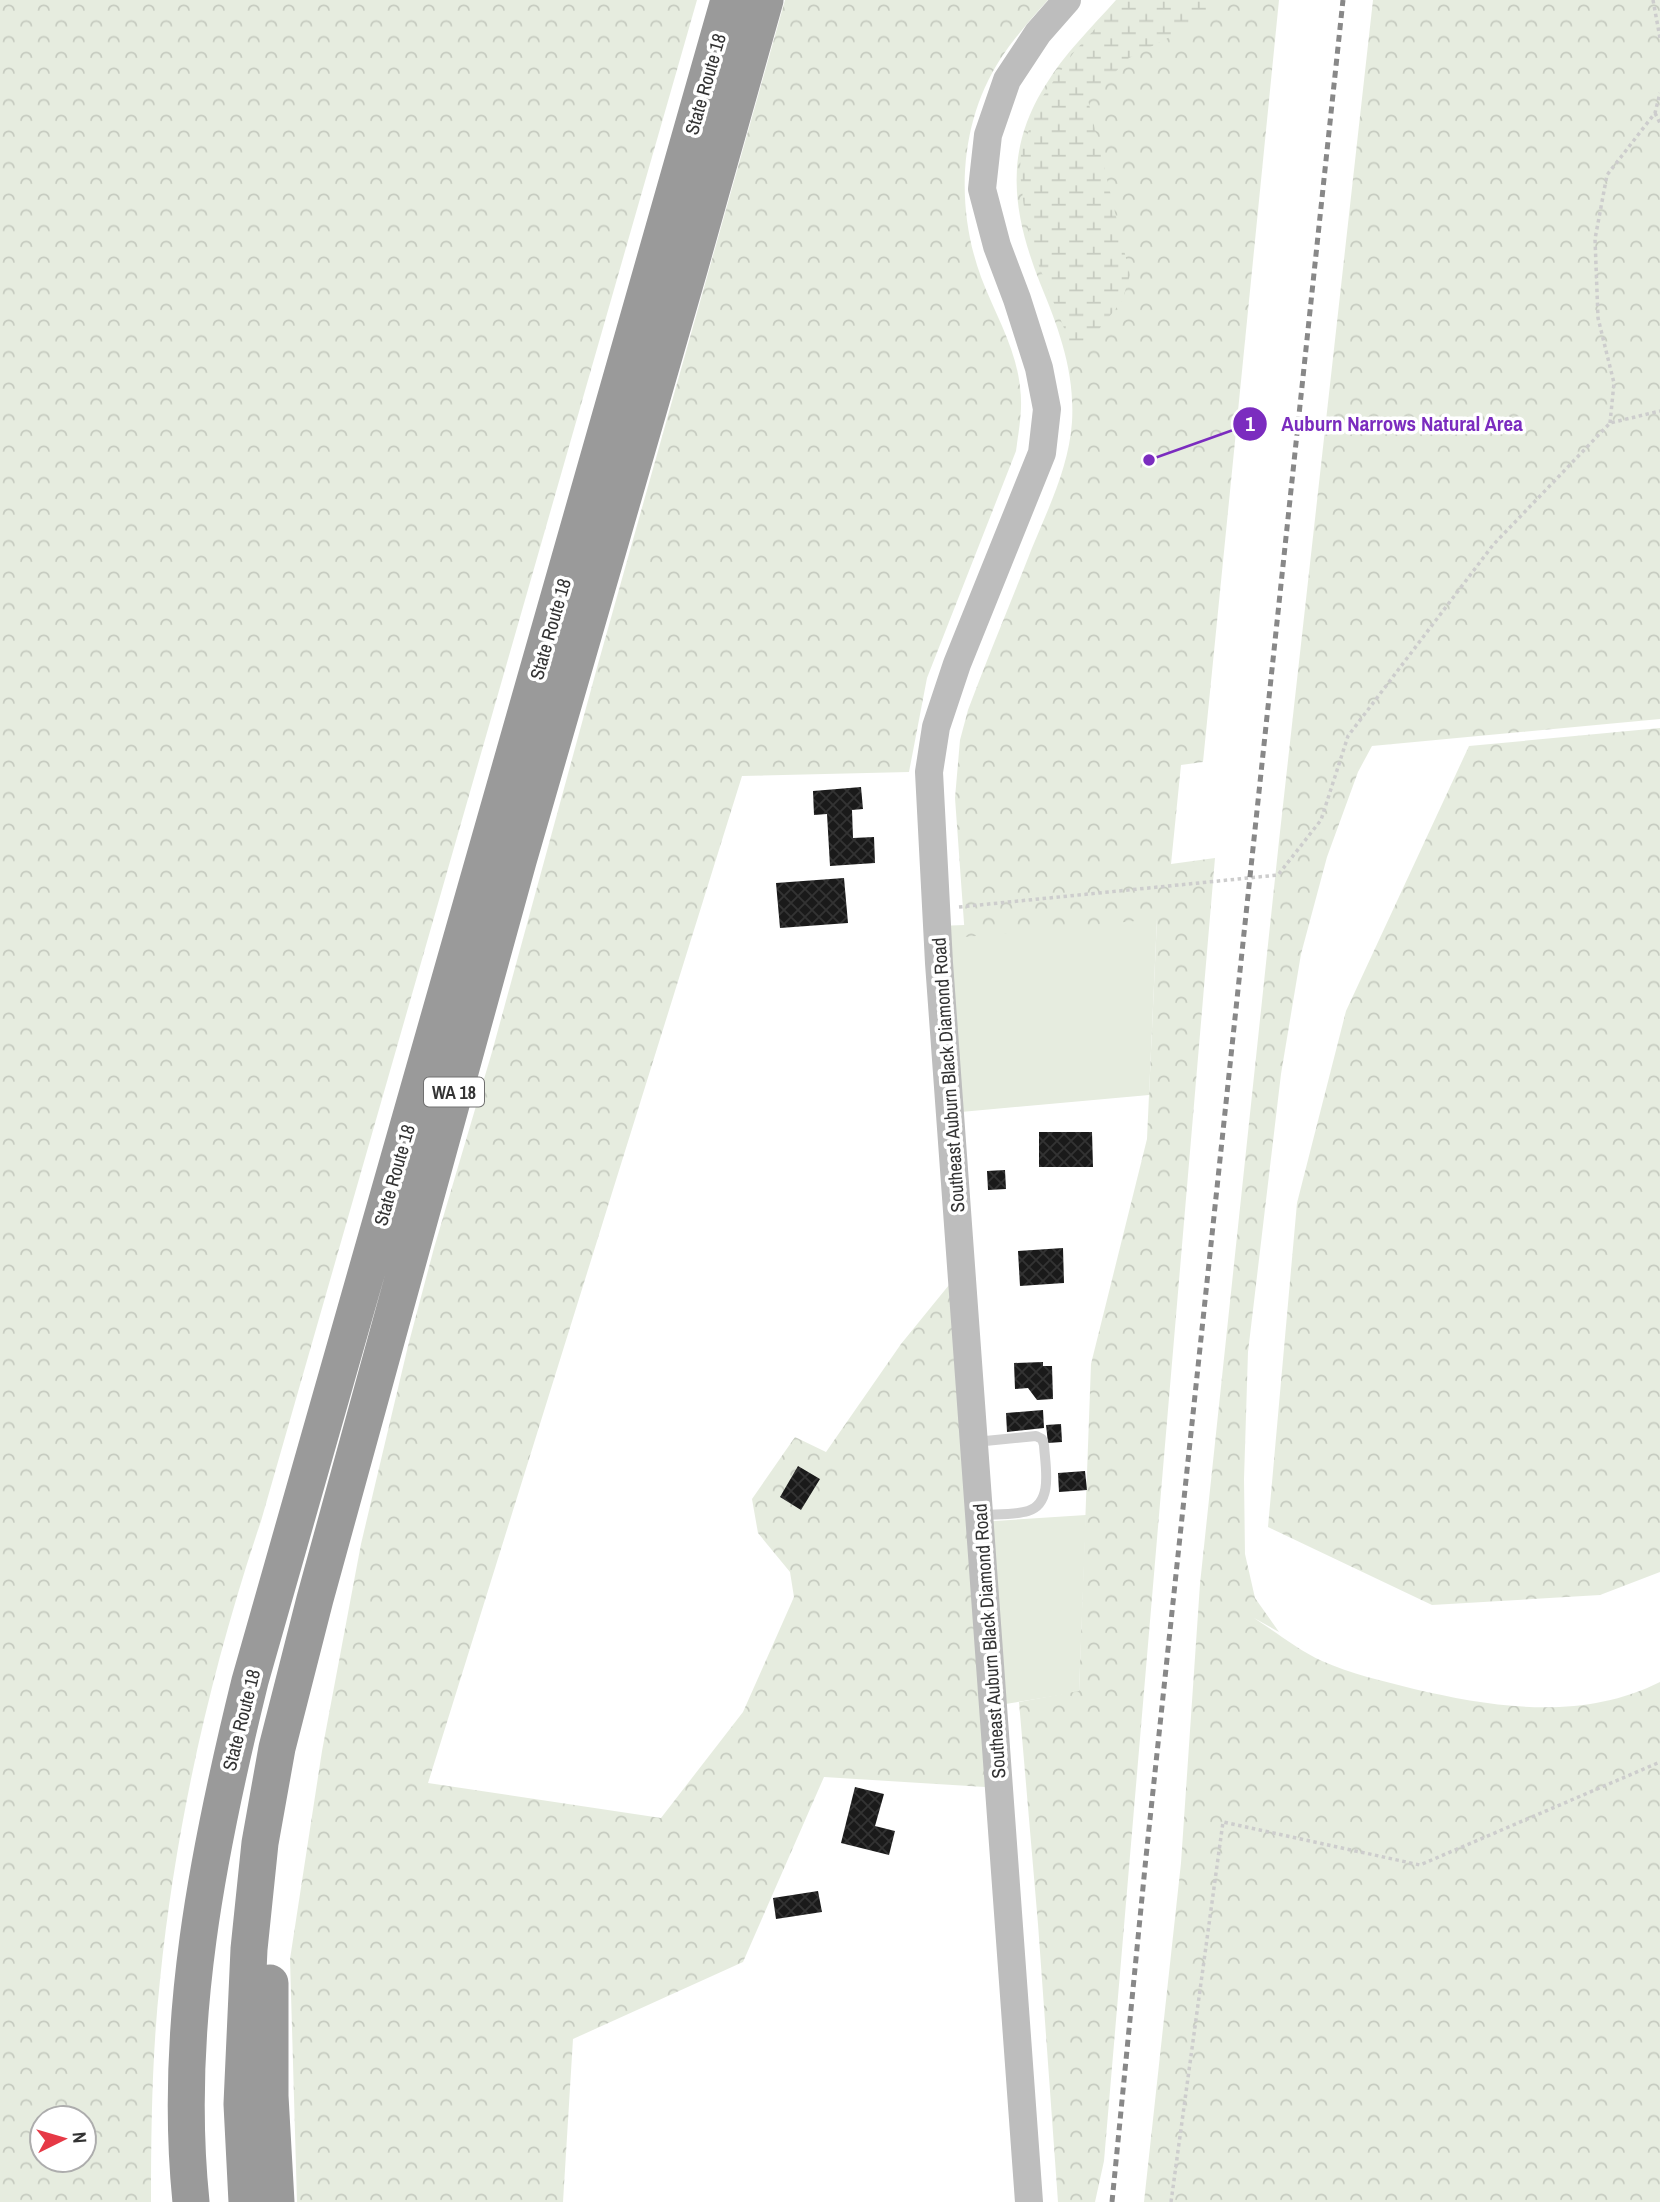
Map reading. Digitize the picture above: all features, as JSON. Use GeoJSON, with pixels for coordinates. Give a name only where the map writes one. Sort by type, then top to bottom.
{"type":"FeatureCollection","features":[{"type":"Feature","properties":{"kind":"highway","name":"State Route 18"},"geometry":{"type":"LineString","coordinates":[[185,2191],[188,2048],[201,1915],[214,1834],[247,1695],[729,0]]}},
{"type":"Feature","properties":{"kind":"highway","name":"State Route 18"},"geometry":{"type":"LineString","coordinates":[[247,2202],[242,2090],[243,2037],[260,1843],[277,1748],[315,1599],[518,861],[765,0]]}},
{"type":"Feature","properties":{"kind":"highway"},"geometry":{"type":"LineString","coordinates":[[276,2202],[269,2038],[273,1925],[285,1827],[300,1742],[315,1599]]}},
{"type":"Feature","properties":{"kind":"main road","name":"Southeast Auburn Black Diamond Road"},"geometry":{"type":"LineString","coordinates":[[1029,2202],[929,772],[936,727],[957,664],[1042,453],[1047,409],[1039,368],[997,246],[982,189],[988,135],[1007,80],[1038,33],[1067,0]]}},
{"type":"Feature","properties":{"kind":"lane"},"geometry":{"type":"LineString","coordinates":[[974,1442],[1037,1436],[1042,1439],[1044,1445],[1046,1487],[1040,1504],[1028,1511],[980,1515]]}},
{"type":"Feature","properties":{"kind":"path"},"geometry":{"type":"LineString","coordinates":[[1653,0],[1660,38]]}},
{"type":"Feature","properties":{"kind":"path"},"geometry":{"type":"LineString","coordinates":[[1610,423],[1614,383],[1598,318],[1595,239],[1607,175],[1655,113],[1660,93]]}},
{"type":"Feature","properties":{"kind":"path"},"geometry":{"type":"LineString","coordinates":[[1655,113],[1660,123]]}},
{"type":"Feature","properties":{"kind":"path"},"geometry":{"type":"LineString","coordinates":[[937,909],[1278,875],[1321,820],[1348,736],[1493,545],[1610,423],[1660,411]]}},
{"type":"Feature","properties":{"kind":"path"},"geometry":{"type":"LineString","coordinates":[[1171,2202],[1223,1822],[1420,1865],[1660,1762]]}},
{"type":"Feature","properties":{"kind":"green space"},"geometry":{"type":"Polygon","coordinates":[[[0,0],[697,0],[211,1690],[186,1805],[167,1921],[157,2008],[151,2202],[0,2202],[0,0]]]}},
{"type":"Feature","properties":{"kind":"green space"},"geometry":{"type":"Polygon","coordinates":[[[785,0],[1048,0],[1012,43],[987,83],[976,109],[965,165],[967,222],[973,250],[981,277],[1010,345],[1018,373],[1021,403],[1016,451],[927,678],[909,772],[742,776],[428,1783],[661,1818],[743,1712],[794,1597],[790,1572],[758,1533],[752,1499],[795,1437],[826,1452],[901,1344],[962,1269],[985,1787],[824,1777],[743,1962],[573,2039],[563,2202],[297,2202],[290,1959],[322,1751],[361,1544],[434,1248],[492,1052],[785,0]]]}},
{"type":"Feature","properties":{"kind":"green space"},"geometry":{"type":"Polygon","coordinates":[[[1116,0],[1279,0],[1203,762],[1181,765],[1171,864],[1215,858],[1104,2161],[1095,2202],[1058,2202],[1019,1702],[1079,1691],[1091,1364],[1147,1139],[1157,919],[965,937],[955,798],[960,740],[968,710],[1057,486],[1067,454],[1072,422],[1071,386],[1064,351],[1023,233],[1017,184],[1023,135],[1032,111],[1053,74],[1116,0]]]}},
{"type":"Feature","properties":{"kind":"green space"},"geometry":{"type":"Polygon","coordinates":[[[1121,0],[1235,0],[1129,58],[1088,100],[1130,275],[1122,301],[1091,339],[1072,348],[1039,266],[1025,216],[1020,173],[1021,153],[1038,103],[1074,52],[1121,0]]]}},
{"type":"Feature","properties":{"kind":"green space"},"geometry":{"type":"Polygon","coordinates":[[[1373,0],[1660,0],[1660,719],[1372,746],[1358,772],[1327,857],[1301,954],[1281,1074],[1248,1352],[1244,1479],[1245,1554],[1255,1598],[1279,1632],[1254,1618],[1313,1657],[1333,1666],[1445,1696],[1538,1707],[1600,1702],[1660,1682],[1660,2202],[1144,2202],[1181,1863],[1200,1584],[1279,841],[1373,0]]]}},
{"type":"Feature","properties":{"kind":"green space"},"geometry":{"type":"Polygon","coordinates":[[[1660,728],[1660,1572],[1600,1595],[1432,1605],[1268,1527],[1297,1203],[1346,1011],[1469,746],[1660,728]]]}},
{"type":"Feature","properties":{"kind":"green space"},"geometry":{"type":"Polygon","coordinates":[[[1157,918],[1149,1095],[950,1113],[938,926],[1157,918]]]}},
{"type":"Feature","properties":{"kind":"green space"},"geometry":{"type":"Polygon","coordinates":[[[1086,1515],[1079,1692],[993,1706],[980,1522],[1086,1515]]]}},
{"type":"Feature","properties":{"kind":"building"},"geometry":{"type":"Polygon","coordinates":[[[861,787],[863,809],[852,810],[853,838],[874,837],[875,863],[830,866],[827,814],[814,815],[813,791],[861,787]]]}},
{"type":"Feature","properties":{"kind":"building"},"geometry":{"type":"Polygon","coordinates":[[[844,878],[848,923],[780,928],[776,883],[844,878]]]}},
{"type":"Feature","properties":{"kind":"building"},"geometry":{"type":"Polygon","coordinates":[[[1039,1132],[1092,1132],[1093,1167],[1039,1167],[1039,1132]]]}},
{"type":"Feature","properties":{"kind":"building"},"geometry":{"type":"Polygon","coordinates":[[[1005,1170],[1006,1189],[988,1190],[987,1171],[1005,1170]]]}},
{"type":"Feature","properties":{"kind":"building"},"geometry":{"type":"Polygon","coordinates":[[[1063,1248],[1064,1283],[1020,1286],[1018,1251],[1063,1248]]]}},
{"type":"Feature","properties":{"kind":"building"},"geometry":{"type":"Polygon","coordinates":[[[1043,1362],[1043,1366],[1052,1366],[1053,1399],[1037,1400],[1028,1388],[1015,1389],[1014,1363],[1043,1362]]]}},
{"type":"Feature","properties":{"kind":"building"},"geometry":{"type":"Polygon","coordinates":[[[1043,1410],[1044,1428],[1007,1432],[1006,1413],[1043,1410]]]}},
{"type":"Feature","properties":{"kind":"building"},"geometry":{"type":"Polygon","coordinates":[[[1061,1424],[1062,1442],[1048,1443],[1046,1425],[1061,1424]]]}},
{"type":"Feature","properties":{"kind":"building"},"geometry":{"type":"Polygon","coordinates":[[[798,1466],[820,1479],[801,1510],[780,1497],[798,1466]]]}},
{"type":"Feature","properties":{"kind":"building"},"geometry":{"type":"Polygon","coordinates":[[[1085,1471],[1087,1490],[1059,1492],[1058,1473],[1085,1471]]]}},
{"type":"Feature","properties":{"kind":"building"},"geometry":{"type":"Polygon","coordinates":[[[855,1787],[884,1794],[875,1826],[895,1831],[889,1855],[841,1843],[855,1787]]]}},
{"type":"Feature","properties":{"kind":"building"},"geometry":{"type":"Polygon","coordinates":[[[818,1891],[822,1912],[776,1919],[773,1898],[818,1891]]]}},
{"type":"Feature","properties":{"kind":"railway"},"geometry":{"type":"LineString","coordinates":[[1112,2202],[1146,1857],[1343,0]]}},
{"type":"Feature","properties":{"kind":"place","name":"Auburn Narrows Natural Area"},"geometry":{"type":"Point","coordinates":[1149,460]}}]}
